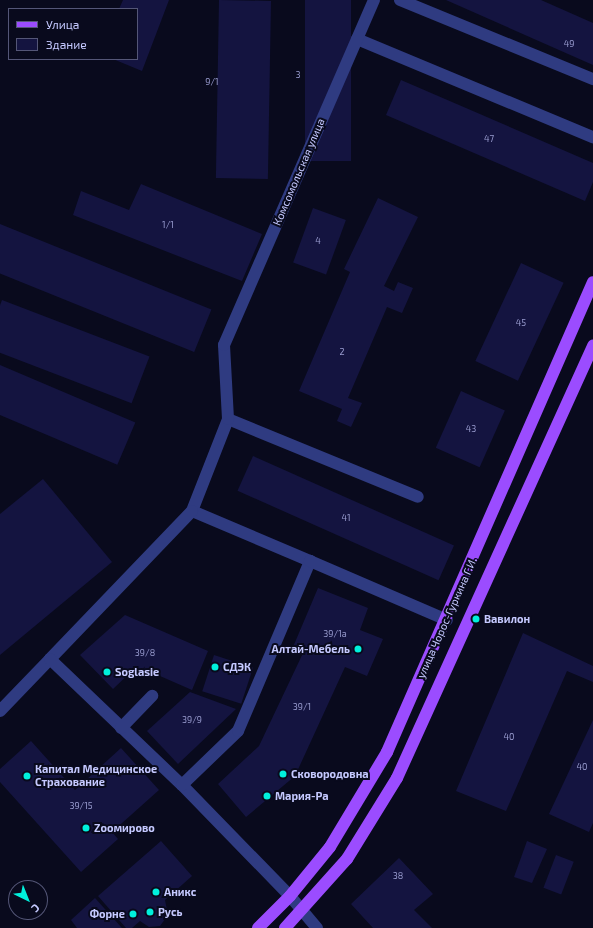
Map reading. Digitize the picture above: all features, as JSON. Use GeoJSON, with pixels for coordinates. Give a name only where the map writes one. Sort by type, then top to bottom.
{"type":"FeatureCollection","features":[{"type":"Feature","properties":{"kind":"main road","name":"улица Чорос-Гуркина Г.И."},"geometry":{"type":"LineString","coordinates":[[258,928],[290,896],[330,847],[387,752],[447,620],[593,282]]}},
{"type":"Feature","properties":{"kind":"main road","name":"улица Чорос-Гуркина Г.И."},"geometry":{"type":"LineString","coordinates":[[285,928],[347,859],[397,778],[593,345]]}},
{"type":"Feature","properties":{"kind":"street","name":"Комсомольская улица"},"geometry":{"type":"LineString","coordinates":[[228,419],[224,345],[374,0]]}},
{"type":"Feature","properties":{"kind":"street"},"geometry":{"type":"LineString","coordinates":[[400,0],[593,79]]}},
{"type":"Feature","properties":{"kind":"street"},"geometry":{"type":"LineString","coordinates":[[356,40],[593,137]]}},
{"type":"Feature","properties":{"kind":"street"},"geometry":{"type":"LineString","coordinates":[[0,711],[192,511],[228,419],[418,497]]}},
{"type":"Feature","properties":{"kind":"street"},"geometry":{"type":"LineString","coordinates":[[192,511],[447,620]]}},
{"type":"Feature","properties":{"kind":"street"},"geometry":{"type":"LineString","coordinates":[[182,786],[238,731],[310,561]]}},
{"type":"Feature","properties":{"kind":"street"},"geometry":{"type":"LineString","coordinates":[[50,659],[182,786],[290,896],[317,928]]}},
{"type":"Feature","properties":{"kind":"street"},"geometry":{"type":"LineString","coordinates":[[121,728],[152,696]]}},
{"type":"Feature","properties":{"kind":"building"},"geometry":{"type":"Polygon","coordinates":[[[123,0],[169,0],[142,71],[115,60],[138,60],[138,8],[119,8],[123,0]]]}},
{"type":"Feature","properties":{"kind":"building"},"geometry":{"type":"Polygon","coordinates":[[[219,0],[271,1],[268,179],[216,178],[219,0]]]}},
{"type":"Feature","properties":{"kind":"building"},"geometry":{"type":"Polygon","coordinates":[[[305,0],[351,0],[351,161],[305,161],[305,0]]]}},
{"type":"Feature","properties":{"kind":"building"},"geometry":{"type":"Polygon","coordinates":[[[446,0],[541,0],[593,23],[593,65],[446,0]]]}},
{"type":"Feature","properties":{"kind":"building"},"geometry":{"type":"Polygon","coordinates":[[[401,80],[593,163],[593,182],[585,201],[386,115],[401,80]]]}},
{"type":"Feature","properties":{"kind":"building"},"geometry":{"type":"Polygon","coordinates":[[[141,184],[262,234],[242,281],[73,215],[81,191],[129,210],[141,184]]]}},
{"type":"Feature","properties":{"kind":"building"},"geometry":{"type":"Polygon","coordinates":[[[378,198],[418,217],[384,286],[394,291],[398,282],[413,288],[402,313],[387,307],[348,398],[362,403],[351,427],[337,421],[342,409],[299,391],[350,272],[344,269],[378,198]]]}},
{"type":"Feature","properties":{"kind":"building"},"geometry":{"type":"Polygon","coordinates":[[[313,208],[346,220],[326,274],[293,263],[313,208]]]}},
{"type":"Feature","properties":{"kind":"building"},"geometry":{"type":"Polygon","coordinates":[[[0,224],[211,309],[194,352],[0,274],[0,224]]]}},
{"type":"Feature","properties":{"kind":"building"},"geometry":{"type":"Polygon","coordinates":[[[521,263],[564,283],[518,381],[475,361],[521,263]]]}},
{"type":"Feature","properties":{"kind":"building"},"geometry":{"type":"Polygon","coordinates":[[[2,300],[150,357],[132,403],[0,353],[0,305],[2,300]]]}},
{"type":"Feature","properties":{"kind":"building"},"geometry":{"type":"Polygon","coordinates":[[[0,365],[135,422],[117,465],[0,415],[0,365]]]}},
{"type":"Feature","properties":{"kind":"building"},"geometry":{"type":"Polygon","coordinates":[[[461,391],[505,411],[480,467],[436,448],[461,391]]]}},
{"type":"Feature","properties":{"kind":"building"},"geometry":{"type":"Polygon","coordinates":[[[253,456],[454,545],[439,580],[238,491],[253,456]]]}},
{"type":"Feature","properties":{"kind":"building"},"geometry":{"type":"Polygon","coordinates":[[[43,479],[112,562],[0,655],[0,514],[43,479]]]}},
{"type":"Feature","properties":{"kind":"building"},"geometry":{"type":"Polygon","coordinates":[[[318,588],[368,608],[360,630],[383,639],[367,676],[345,667],[295,776],[246,817],[218,784],[259,746],[304,651],[293,647],[318,588]]]}},
{"type":"Feature","properties":{"kind":"building"},"geometry":{"type":"Polygon","coordinates":[[[125,615],[208,651],[192,690],[144,669],[134,669],[113,689],[80,655],[125,615]]]}},
{"type":"Feature","properties":{"kind":"building"},"geometry":{"type":"Polygon","coordinates":[[[523,633],[593,666],[593,682],[567,671],[506,811],[456,791],[523,633]]]}},
{"type":"Feature","properties":{"kind":"building"},"geometry":{"type":"Polygon","coordinates":[[[214,655],[253,668],[241,704],[202,691],[214,655]]]}},
{"type":"Feature","properties":{"kind":"building"},"geometry":{"type":"Polygon","coordinates":[[[190,692],[236,709],[178,764],[147,731],[190,692]]]}},
{"type":"Feature","properties":{"kind":"building"},"geometry":{"type":"Polygon","coordinates":[[[593,720],[593,823],[589,832],[549,814],[593,720]]]}},
{"type":"Feature","properties":{"kind":"building"},"geometry":{"type":"Polygon","coordinates":[[[31,741],[75,790],[121,748],[159,790],[112,832],[118,839],[81,872],[0,782],[0,769],[31,741]]]}},
{"type":"Feature","properties":{"kind":"building"},"geometry":{"type":"Polygon","coordinates":[[[161,841],[192,876],[165,900],[168,915],[160,926],[149,927],[140,921],[132,928],[126,928],[98,896],[161,841]]]}},
{"type":"Feature","properties":{"kind":"building"},"geometry":{"type":"Polygon","coordinates":[[[527,841],[547,849],[532,883],[514,877],[527,841]]]}},
{"type":"Feature","properties":{"kind":"building"},"geometry":{"type":"Polygon","coordinates":[[[556,855],[574,862],[561,894],[543,888],[556,855]]]}},
{"type":"Feature","properties":{"kind":"building"},"geometry":{"type":"Polygon","coordinates":[[[399,858],[433,894],[414,910],[432,928],[373,928],[351,904],[399,858]]]}},
{"type":"Feature","properties":{"kind":"building"},"geometry":{"type":"Polygon","coordinates":[[[95,898],[122,928],[77,928],[71,920],[95,898]]]}},
{"type":"Feature","properties":{"kind":"place","name":"Вавилон"},"geometry":{"type":"Point","coordinates":[476,619]}},
{"type":"Feature","properties":{"kind":"place","name":"Алтай-Мебель"},"geometry":{"type":"Point","coordinates":[358,649]}},
{"type":"Feature","properties":{"kind":"place","name":"СДЭК"},"geometry":{"type":"Point","coordinates":[215,667]}},
{"type":"Feature","properties":{"kind":"place","name":"Soglasie"},"geometry":{"type":"Point","coordinates":[107,672]}},
{"type":"Feature","properties":{"kind":"place","name":"Сковородовна"},"geometry":{"type":"Point","coordinates":[283,774]}},
{"type":"Feature","properties":{"kind":"place","name":"Капитал Медицинское Страхование"},"geometry":{"type":"Point","coordinates":[27,776]}},
{"type":"Feature","properties":{"kind":"place","name":"Мария-Ра"},"geometry":{"type":"Point","coordinates":[267,796]}},
{"type":"Feature","properties":{"kind":"place","name":"Zоомирово"},"geometry":{"type":"Point","coordinates":[86,828]}},
{"type":"Feature","properties":{"kind":"place","name":"Аникс"},"geometry":{"type":"Point","coordinates":[156,892]}},
{"type":"Feature","properties":{"kind":"place","name":"Русь"},"geometry":{"type":"Point","coordinates":[150,912]}},
{"type":"Feature","properties":{"kind":"place","name":"Форне"},"geometry":{"type":"Point","coordinates":[133,914]}}]}
